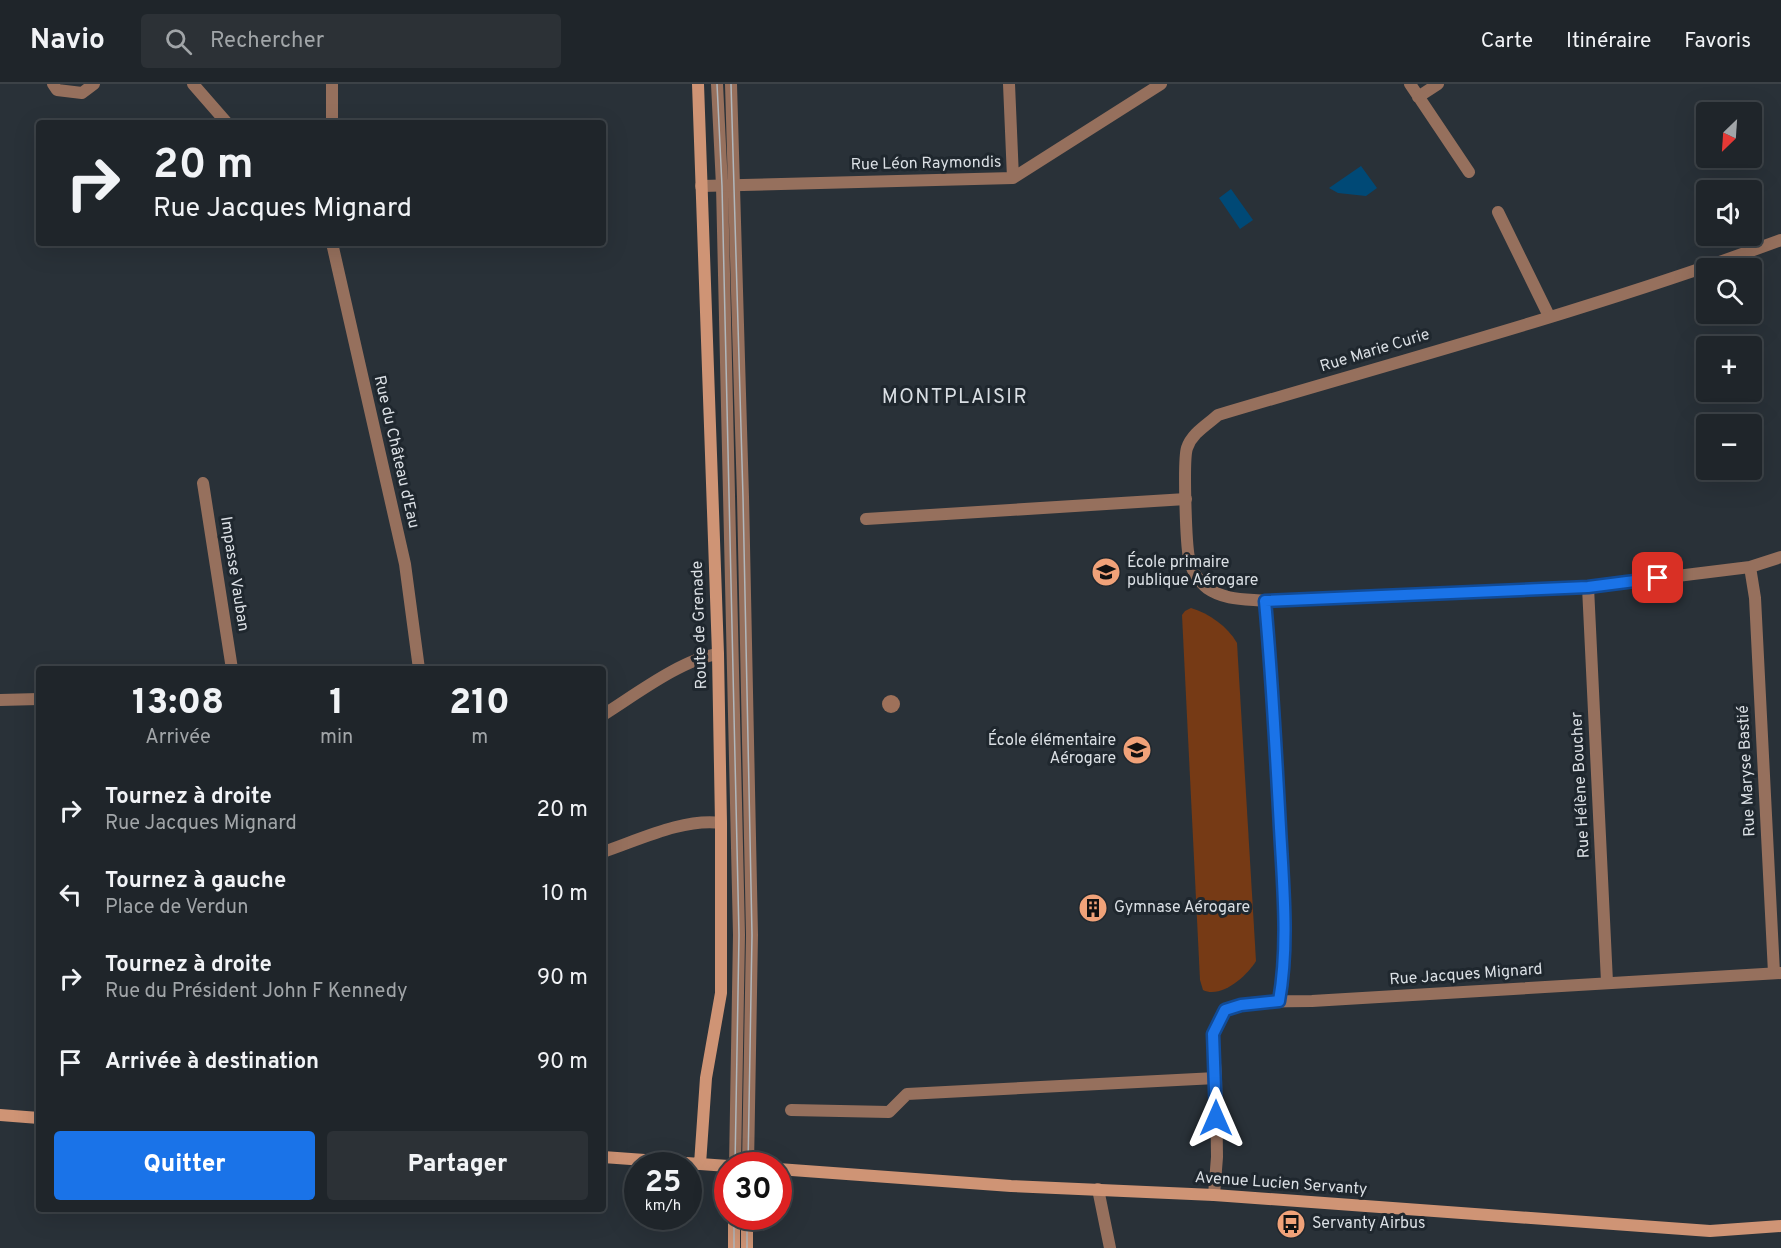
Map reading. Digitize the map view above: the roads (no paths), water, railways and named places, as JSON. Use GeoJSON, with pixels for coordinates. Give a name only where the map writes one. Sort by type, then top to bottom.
{"type":"FeatureCollection","features":[{"type":"Feature","properties":{"kind":"street"},"geometry":{"type":"LineString","coordinates":[[53,84],[57,90],[82,93],[94,84]]}},
{"type":"Feature","properties":{"kind":"street"},"geometry":{"type":"LineString","coordinates":[[193,84],[224,120]]}},
{"type":"Feature","properties":{"kind":"street"},"geometry":{"type":"LineString","coordinates":[[332,84],[332,120]]}},
{"type":"Feature","properties":{"kind":"street","name":"Route de Grenade"},"geometry":{"type":"LineString","coordinates":[[698,84],[722,823],[721,993],[706,1078],[701,1152]]}},
{"type":"Feature","properties":{"kind":"street"},"geometry":{"type":"LineString","coordinates":[[717,84],[722,186],[739,934],[735,1152]]}},
{"type":"Feature","properties":{"kind":"street"},"geometry":{"type":"LineString","coordinates":[[731,84],[752,935],[748,1152]]}},
{"type":"Feature","properties":{"kind":"street"},"geometry":{"type":"LineString","coordinates":[[1009,84],[1013,178]]}},
{"type":"Feature","properties":{"kind":"street","name":"Rue Léon Raymondis"},"geometry":{"type":"LineString","coordinates":[[701,186],[1013,178],[1161,84]]}},
{"type":"Feature","properties":{"kind":"street"},"geometry":{"type":"LineString","coordinates":[[1410,84],[1469,172]]}},
{"type":"Feature","properties":{"kind":"street"},"geometry":{"type":"LineString","coordinates":[[1418,97],[1438,84]]}},
{"type":"Feature","properties":{"kind":"street"},"geometry":{"type":"LineString","coordinates":[[1498,213],[1550,316]]}},
{"type":"Feature","properties":{"kind":"street","name":"Rue Marie Curie"},"geometry":{"type":"LineString","coordinates":[[1781,240],[1724,261],[1550,316],[1218,415],[1194,434],[1186,449],[1189,557],[1194,574],[1206,588],[1224,597],[1265,601],[1588,587],[1750,567],[1781,557]]}},
{"type":"Feature","properties":{"kind":"street","name":"Rue du Château d'Eau"},"geometry":{"type":"LineString","coordinates":[[331,246],[405,564],[419,666]]}},
{"type":"Feature","properties":{"kind":"street","name":"Impasse Vauban"},"geometry":{"type":"LineString","coordinates":[[203,483],[232,666]]}},
{"type":"Feature","properties":{"kind":"street"},"geometry":{"type":"LineString","coordinates":[[866,519],[1186,499]]}},
{"type":"Feature","properties":{"kind":"street","name":"Rue Maryse Bastié"},"geometry":{"type":"LineString","coordinates":[[1750,567],[1755,598],[1777,973]]}},
{"type":"Feature","properties":{"kind":"street","name":"Rue Hélène Boucher"},"geometry":{"type":"LineString","coordinates":[[1588,587],[1607,982]]}},
{"type":"Feature","properties":{"kind":"street"},"geometry":{"type":"LineString","coordinates":[[1265,601],[1273,693],[1284,907],[1283,979],[1279,1001]]}},
{"type":"Feature","properties":{"kind":"street"},"geometry":{"type":"LineString","coordinates":[[606,713],[678,669],[703,656],[718,654]]}},
{"type":"Feature","properties":{"kind":"street"},"geometry":{"type":"LineString","coordinates":[[0,700],[36,699]]}},
{"type":"Feature","properties":{"kind":"street"},"geometry":{"type":"LineString","coordinates":[[606,851],[687,824],[707,821],[722,823]]}},
{"type":"Feature","properties":{"kind":"street","name":"Rue Jacques Mignard"},"geometry":{"type":"LineString","coordinates":[[1214,1195],[1217,1157],[1213,1034],[1225,1010],[1241,1005],[1279,1001],[1312,1001],[1777,973]]}},
{"type":"Feature","properties":{"kind":"street"},"geometry":{"type":"LineString","coordinates":[[791,1110],[890,1112],[907,1094],[1216,1078]]}},
{"type":"Feature","properties":{"kind":"street"},"geometry":{"type":"LineString","coordinates":[[0,1115],[36,1118]]}},
{"type":"Feature","properties":{"kind":"street"},"geometry":{"type":"LineString","coordinates":[[606,1157],[624,1159]]}},
{"type":"Feature","properties":{"kind":"street","name":"Avenue Lucien Servanty"},"geometry":{"type":"LineString","coordinates":[[792,1170],[1011,1186],[1214,1195],[1710,1231],[1781,1226]]}},
{"type":"Feature","properties":{"kind":"street"},"geometry":{"type":"LineString","coordinates":[[1098,1189],[1110,1248]]}},
{"type":"Feature","properties":{"kind":"street"},"geometry":{"type":"LineString","coordinates":[[734,1230],[734,1248]]}},
{"type":"Feature","properties":{"kind":"street"},"geometry":{"type":"LineString","coordinates":[[747,1230],[747,1248]]}},
{"type":"Feature","properties":{"kind":"water"},"geometry":{"type":"Polygon","coordinates":[[[1361,166],[1377,188],[1366,196],[1338,193],[1329,188],[1361,166]]]}},
{"type":"Feature","properties":{"kind":"water"},"geometry":{"type":"Polygon","coordinates":[[[1231,189],[1253,220],[1240,229],[1219,198],[1231,189]]]}},
{"type":"Feature","properties":{"kind":"tram line"},"geometry":{"type":"LineString","coordinates":[[717,84],[722,186],[739,935],[735,1152]]}},
{"type":"Feature","properties":{"kind":"tram line"},"geometry":{"type":"LineString","coordinates":[[731,84],[743,497],[752,935],[748,1152]]}},
{"type":"Feature","properties":{"kind":"tram line"},"geometry":{"type":"LineString","coordinates":[[734,1230],[734,1248]]}},
{"type":"Feature","properties":{"kind":"tram line"},"geometry":{"type":"LineString","coordinates":[[747,1230],[747,1248]]}},
{"type":"Feature","properties":{"kind":"place","name":"École primaire publique Aérogare"},"geometry":{"type":"Point","coordinates":[1106,572]}},
{"type":"Feature","properties":{"kind":"place","name":"École élémentaire Aérogare"},"geometry":{"type":"Point","coordinates":[1137,750]}},
{"type":"Feature","properties":{"kind":"place","name":"Gymnase Aérogare"},"geometry":{"type":"Point","coordinates":[1093,908]}},
{"type":"Feature","properties":{"kind":"place","name":"Servanty Airbus"},"geometry":{"type":"Point","coordinates":[1291,1224]}},
{"type":"Feature","properties":{"kind":"district","name":"MONTPLAISIR"},"geometry":{"type":"Point","coordinates":[955,398]}}]}
